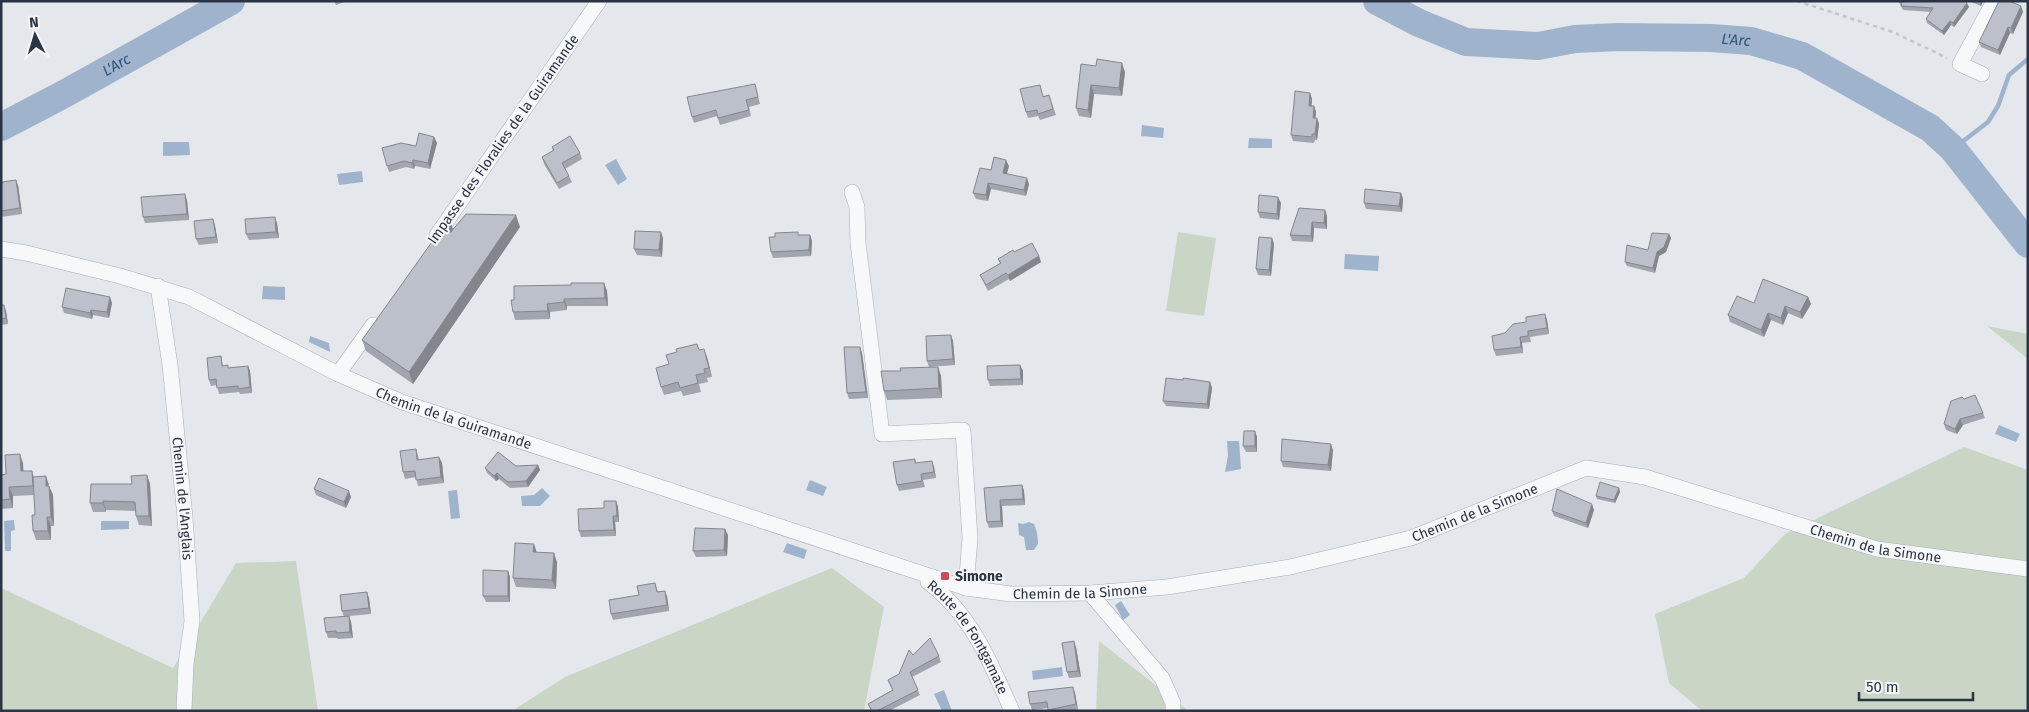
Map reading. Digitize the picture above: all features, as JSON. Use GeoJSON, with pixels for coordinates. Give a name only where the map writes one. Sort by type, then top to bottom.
{"type":"FeatureCollection","features":[{"type":"Feature","properties":{"kind":"street","name":"Impasse des Floralies de la Guiramande"},"geometry":{"type":"LineString","coordinates":[[431,244],[599,1]]}},
{"type":"Feature","properties":{"kind":"street"},"geometry":{"type":"LineString","coordinates":[[1982,74],[1960,64],[1994,1]]}},
{"type":"Feature","properties":{"kind":"street"},"geometry":{"type":"LineString","coordinates":[[852,192],[857,207],[858,243],[882,434],[963,430],[970,538],[966,588]]}},
{"type":"Feature","properties":{"kind":"street","name":"Chemin de la Guiramande"},"geometry":{"type":"LineString","coordinates":[[1,249],[26,253],[158,286],[189,297],[338,374],[394,399],[914,572]]}},
{"type":"Feature","properties":{"kind":"street","name":"Chemin de l'Anglais"},"geometry":{"type":"LineString","coordinates":[[158,286],[172,384],[185,517],[192,621],[186,664],[184,711]]}},
{"type":"Feature","properties":{"kind":"street"},"geometry":{"type":"LineString","coordinates":[[338,374],[382,313]]}},
{"type":"Feature","properties":{"kind":"street","name":"Chemin de la Simone"},"geometry":{"type":"LineString","coordinates":[[914,572],[966,588],[1011,594],[1090,593],[1167,588],[1290,567],[1411,538],[1586,468],[1645,478],[1877,549],[2028,569]]}},
{"type":"Feature","properties":{"kind":"street","name":"Route de Fontgamate"},"geometry":{"type":"LineString","coordinates":[[914,572],[945,595],[958,609],[988,657],[1012,711]]}},
{"type":"Feature","properties":{"kind":"street"},"geometry":{"type":"LineString","coordinates":[[1090,593],[1162,678],[1173,703],[1173,711]]}},
{"type":"Feature","properties":{"kind":"path"},"geometry":{"type":"LineString","coordinates":[[1797,1],[1893,32],[1960,64]]}},
{"type":"Feature","properties":{"kind":"green space"},"geometry":{"type":"Polygon","coordinates":[[[1178,232],[1216,238],[1204,316],[1166,311],[1178,232]]]}},
{"type":"Feature","properties":{"kind":"green space"},"geometry":{"type":"Polygon","coordinates":[[[1987,326],[2028,334],[2028,359],[1987,326]]]}},
{"type":"Feature","properties":{"kind":"green space"},"geometry":{"type":"Polygon","coordinates":[[[1964,447],[2028,470],[2028,711],[1702,711],[1669,683],[1655,614],[1744,578],[1785,534],[1964,447]]]}},
{"type":"Feature","properties":{"kind":"green space"},"geometry":{"type":"Polygon","coordinates":[[[296,561],[318,711],[1,711],[1,588],[173,668],[236,563],[296,561]]]}},
{"type":"Feature","properties":{"kind":"green space"},"geometry":{"type":"Polygon","coordinates":[[[832,568],[884,607],[864,711],[512,711],[565,677],[832,568]]]}},
{"type":"Feature","properties":{"kind":"green space"},"geometry":{"type":"Polygon","coordinates":[[[1099,641],[1189,711],[1096,711],[1099,641]]]}},
{"type":"Feature","properties":{"kind":"water"},"geometry":{"type":"Polygon","coordinates":[[[1142,125],[1164,128],[1163,138],[1141,136],[1142,125]]]}},
{"type":"Feature","properties":{"kind":"water"},"geometry":{"type":"Polygon","coordinates":[[[1249,138],[1272,139],[1272,148],[1248,148],[1249,138]]]}},
{"type":"Feature","properties":{"kind":"water"},"geometry":{"type":"Polygon","coordinates":[[[163,142],[189,142],[190,155],[163,156],[163,142]]]}},
{"type":"Feature","properties":{"kind":"water"},"geometry":{"type":"Polygon","coordinates":[[[616,159],[627,179],[618,185],[605,165],[616,159]]]}},
{"type":"Feature","properties":{"kind":"water"},"geometry":{"type":"Polygon","coordinates":[[[362,171],[363,182],[339,185],[337,174],[362,171]]]}},
{"type":"Feature","properties":{"kind":"water"},"geometry":{"type":"Polygon","coordinates":[[[1345,254],[1379,256],[1378,271],[1344,269],[1345,254]]]}},
{"type":"Feature","properties":{"kind":"water"},"geometry":{"type":"Polygon","coordinates":[[[263,286],[285,287],[285,300],[262,299],[263,286]]]}},
{"type":"Feature","properties":{"kind":"water"},"geometry":{"type":"Polygon","coordinates":[[[310,336],[329,343],[330,352],[309,342],[310,336]]]}},
{"type":"Feature","properties":{"kind":"water"},"geometry":{"type":"Polygon","coordinates":[[[1999,425],[2020,434],[2016,442],[1995,434],[1999,425]]]}},
{"type":"Feature","properties":{"kind":"water"},"geometry":{"type":"Polygon","coordinates":[[[1227,441],[1239,441],[1241,469],[1225,472],[1228,455],[1227,441]]]}},
{"type":"Feature","properties":{"kind":"water"},"geometry":{"type":"Polygon","coordinates":[[[810,480],[827,487],[823,496],[806,490],[810,480]]]}},
{"type":"Feature","properties":{"kind":"water"},"geometry":{"type":"Polygon","coordinates":[[[542,488],[550,496],[540,506],[522,506],[521,496],[534,495],[542,488]]]}},
{"type":"Feature","properties":{"kind":"water"},"geometry":{"type":"Polygon","coordinates":[[[457,490],[460,518],[451,519],[448,491],[457,490]]]}},
{"type":"Feature","properties":{"kind":"water"},"geometry":{"type":"Polygon","coordinates":[[[14,520],[15,530],[11,531],[11,551],[5,551],[4,521],[14,520]]]}},
{"type":"Feature","properties":{"kind":"water"},"geometry":{"type":"Polygon","coordinates":[[[101,521],[129,521],[129,529],[101,530],[101,521]]]}},
{"type":"Feature","properties":{"kind":"water"},"geometry":{"type":"Polygon","coordinates":[[[1029,522],[1034,524],[1037,534],[1038,544],[1034,550],[1026,550],[1024,537],[1019,535],[1018,523],[1029,522]]]}},
{"type":"Feature","properties":{"kind":"water"},"geometry":{"type":"Polygon","coordinates":[[[787,543],[807,550],[804,559],[783,552],[787,543]]]}},
{"type":"Feature","properties":{"kind":"water"},"geometry":{"type":"Polygon","coordinates":[[[1121,601],[1130,615],[1123,620],[1115,605],[1121,601]]]}},
{"type":"Feature","properties":{"kind":"water"},"geometry":{"type":"Polygon","coordinates":[[[1062,667],[1063,676],[1033,680],[1032,671],[1062,667]]]}},
{"type":"Feature","properties":{"kind":"water"},"geometry":{"type":"Polygon","coordinates":[[[944,690],[952,711],[942,711],[934,694],[944,690]]]}},
{"type":"Feature","properties":{"kind":"building"},"geometry":{"type":"Polygon","coordinates":[[[1900,1],[1965,1],[1967,3],[1953,23],[1950,21],[1942,31],[1926,19],[1933,8],[1901,6],[1902,2],[1900,1]]]}},
{"type":"Feature","properties":{"kind":"building"},"geometry":{"type":"Polygon","coordinates":[[[1999,1],[2009,1],[2021,6],[2011,28],[2008,27],[1998,50],[1979,42],[1999,1]]]}},
{"type":"Feature","properties":{"kind":"building"},"geometry":{"type":"Polygon","coordinates":[[[1097,59],[1122,63],[1119,88],[1091,85],[1088,110],[1076,108],[1081,64],[1096,66],[1097,59]]]}},
{"type":"Feature","properties":{"kind":"building"},"geometry":{"type":"Polygon","coordinates":[[[755,84],[758,97],[746,100],[749,110],[718,118],[716,110],[692,117],[687,97],[755,84]]]}},
{"type":"Feature","properties":{"kind":"building"},"geometry":{"type":"Polygon","coordinates":[[[1040,85],[1043,97],[1049,95],[1053,109],[1038,114],[1037,110],[1026,112],[1020,89],[1040,85]]]}},
{"type":"Feature","properties":{"kind":"building"},"geometry":{"type":"Polygon","coordinates":[[[1295,91],[1310,93],[1309,106],[1314,106],[1313,118],[1317,118],[1315,134],[1312,134],[1312,137],[1291,135],[1295,91]]]}},
{"type":"Feature","properties":{"kind":"building"},"geometry":{"type":"Polygon","coordinates":[[[419,133],[434,137],[428,163],[413,160],[412,163],[404,161],[387,166],[382,148],[401,143],[416,146],[419,133]]]}},
{"type":"Feature","properties":{"kind":"building"},"geometry":{"type":"Polygon","coordinates":[[[570,136],[580,153],[562,163],[569,176],[557,183],[542,157],[554,150],[552,147],[570,136]]]}},
{"type":"Feature","properties":{"kind":"building"},"geometry":{"type":"Polygon","coordinates":[[[994,157],[1006,160],[1003,173],[1027,178],[1024,190],[988,183],[986,195],[973,193],[980,168],[991,170],[994,157]]]}},
{"type":"Feature","properties":{"kind":"building"},"geometry":{"type":"Polygon","coordinates":[[[16,180],[20,208],[1,211],[1,183],[16,180]]]}},
{"type":"Feature","properties":{"kind":"building"},"geometry":{"type":"Polygon","coordinates":[[[1365,189],[1401,193],[1399,206],[1364,203],[1365,189]]]}},
{"type":"Feature","properties":{"kind":"building"},"geometry":{"type":"Polygon","coordinates":[[[185,194],[187,214],[143,217],[141,197],[185,194]]]}},
{"type":"Feature","properties":{"kind":"building"},"geometry":{"type":"Polygon","coordinates":[[[1259,195],[1278,197],[1277,214],[1258,212],[1259,195]]]}},
{"type":"Feature","properties":{"kind":"building"},"geometry":{"type":"Polygon","coordinates":[[[1299,208],[1325,210],[1324,223],[1312,222],[1311,236],[1290,235],[1299,208]]]}},
{"type":"Feature","properties":{"kind":"building"},"geometry":{"type":"Polygon","coordinates":[[[466,214],[516,215],[409,372],[362,340],[449,218],[450,233],[466,214]]]}},
{"type":"Feature","properties":{"kind":"building"},"geometry":{"type":"Polygon","coordinates":[[[275,217],[276,232],[246,234],[245,219],[275,217]]]}},
{"type":"Feature","properties":{"kind":"building"},"geometry":{"type":"Polygon","coordinates":[[[213,219],[216,237],[196,239],[194,221],[213,219]]]}},
{"type":"Feature","properties":{"kind":"building"},"geometry":{"type":"Polygon","coordinates":[[[635,231],[661,232],[659,250],[634,249],[635,231]]]}},
{"type":"Feature","properties":{"kind":"building"},"geometry":{"type":"Polygon","coordinates":[[[798,232],[798,235],[810,235],[809,250],[771,252],[769,237],[775,237],[775,233],[798,232]]]}},
{"type":"Feature","properties":{"kind":"building"},"geometry":{"type":"Polygon","coordinates":[[[1652,233],[1669,234],[1664,247],[1657,252],[1653,268],[1625,262],[1627,245],[1648,250],[1652,233]]]}},
{"type":"Feature","properties":{"kind":"building"},"geometry":{"type":"Polygon","coordinates":[[[1259,237],[1272,238],[1269,270],[1256,269],[1259,237]]]}},
{"type":"Feature","properties":{"kind":"building"},"geometry":{"type":"Polygon","coordinates":[[[1032,243],[1039,256],[1008,275],[1006,273],[986,285],[980,275],[1001,263],[998,259],[1013,250],[1014,252],[1032,243]]]}},
{"type":"Feature","properties":{"kind":"building"},"geometry":{"type":"Polygon","coordinates":[[[1763,279],[1808,297],[1800,312],[1785,306],[1781,318],[1768,313],[1761,330],[1728,315],[1737,296],[1754,303],[1763,279]]]}},
{"type":"Feature","properties":{"kind":"building"},"geometry":{"type":"Polygon","coordinates":[[[571,283],[604,283],[605,298],[564,299],[564,302],[547,304],[548,311],[513,312],[511,300],[514,300],[514,286],[571,285],[571,283]]]}},
{"type":"Feature","properties":{"kind":"building"},"geometry":{"type":"Polygon","coordinates":[[[66,288],[110,297],[107,312],[91,310],[90,313],[62,307],[66,288]]]}},
{"type":"Feature","properties":{"kind":"building"},"geometry":{"type":"Polygon","coordinates":[[[1,305],[4,305],[6,318],[1,319],[1,305]]]}},
{"type":"Feature","properties":{"kind":"building"},"geometry":{"type":"Polygon","coordinates":[[[1545,314],[1547,328],[1528,331],[1528,336],[1520,337],[1521,347],[1494,350],[1492,336],[1505,333],[1513,324],[1526,322],[1526,317],[1545,314]]]}},
{"type":"Feature","properties":{"kind":"building"},"geometry":{"type":"Polygon","coordinates":[[[951,335],[953,359],[927,361],[926,336],[951,335]]]}},
{"type":"Feature","properties":{"kind":"building"},"geometry":{"type":"Polygon","coordinates":[[[697,344],[699,350],[704,349],[709,368],[704,369],[705,373],[696,375],[698,383],[680,388],[678,382],[661,387],[656,368],[669,364],[666,355],[677,352],[676,349],[697,344]]]}},
{"type":"Feature","properties":{"kind":"building"},"geometry":{"type":"Polygon","coordinates":[[[844,347],[860,347],[866,392],[847,393],[844,347]]]}},
{"type":"Feature","properties":{"kind":"building"},"geometry":{"type":"Polygon","coordinates":[[[221,356],[222,366],[228,365],[228,368],[248,366],[250,387],[238,389],[238,386],[217,388],[216,379],[209,380],[207,358],[221,356]]]}},
{"type":"Feature","properties":{"kind":"building"},"geometry":{"type":"Polygon","coordinates":[[[1020,365],[1021,379],[988,380],[987,366],[1020,365]]]}},
{"type":"Feature","properties":{"kind":"building"},"geometry":{"type":"Polygon","coordinates":[[[938,367],[939,388],[884,391],[881,371],[901,371],[900,368],[938,367]]]}},
{"type":"Feature","properties":{"kind":"building"},"geometry":{"type":"Polygon","coordinates":[[[1166,378],[1183,380],[1183,378],[1210,382],[1207,404],[1163,401],[1166,378]]]}},
{"type":"Feature","properties":{"kind":"building"},"geometry":{"type":"Polygon","coordinates":[[[1975,395],[1983,413],[1960,419],[1955,429],[1944,424],[1951,401],[1975,395]]]}},
{"type":"Feature","properties":{"kind":"building"},"geometry":{"type":"Polygon","coordinates":[[[1244,431],[1255,431],[1255,446],[1243,446],[1244,431]]]}},
{"type":"Feature","properties":{"kind":"building"},"geometry":{"type":"Polygon","coordinates":[[[1282,439],[1331,444],[1328,465],[1281,461],[1282,439]]]}},
{"type":"Feature","properties":{"kind":"building"},"geometry":{"type":"Polygon","coordinates":[[[416,449],[417,460],[439,457],[441,477],[416,480],[415,471],[403,472],[400,451],[416,449]]]}},
{"type":"Feature","properties":{"kind":"building"},"geometry":{"type":"Polygon","coordinates":[[[498,452],[516,466],[538,465],[526,481],[508,482],[497,473],[494,476],[485,468],[498,452]]]}},
{"type":"Feature","properties":{"kind":"building"},"geometry":{"type":"Polygon","coordinates":[[[20,454],[21,471],[32,471],[33,486],[9,487],[10,499],[1,500],[1,475],[6,474],[5,455],[20,454]]]}},
{"type":"Feature","properties":{"kind":"building"},"geometry":{"type":"Polygon","coordinates":[[[915,459],[915,463],[932,461],[934,472],[921,474],[922,481],[897,485],[893,462],[915,459]]]}},
{"type":"Feature","properties":{"kind":"building"},"geometry":{"type":"Polygon","coordinates":[[[147,475],[149,516],[136,516],[135,502],[103,501],[103,503],[90,503],[91,484],[132,484],[131,476],[147,475]]]}},
{"type":"Feature","properties":{"kind":"building"},"geometry":{"type":"Polygon","coordinates":[[[46,476],[46,486],[49,486],[51,517],[47,517],[48,531],[33,531],[32,515],[35,515],[33,477],[46,476]]]}},
{"type":"Feature","properties":{"kind":"building"},"geometry":{"type":"Polygon","coordinates":[[[319,478],[349,491],[344,502],[314,489],[319,478]]]}},
{"type":"Feature","properties":{"kind":"building"},"geometry":{"type":"Polygon","coordinates":[[[1600,482],[1619,488],[1614,500],[1596,496],[1600,482]]]}},
{"type":"Feature","properties":{"kind":"building"},"geometry":{"type":"Polygon","coordinates":[[[1022,485],[1023,499],[1000,500],[1001,521],[987,522],[984,488],[1022,485]]]}},
{"type":"Feature","properties":{"kind":"building"},"geometry":{"type":"Polygon","coordinates":[[[1557,489],[1592,504],[1586,523],[1552,511],[1557,489]]]}},
{"type":"Feature","properties":{"kind":"building"},"geometry":{"type":"Polygon","coordinates":[[[604,501],[616,501],[617,516],[613,516],[614,530],[579,531],[578,509],[604,508],[604,501]]]}},
{"type":"Feature","properties":{"kind":"building"},"geometry":{"type":"Polygon","coordinates":[[[695,528],[725,529],[724,550],[693,551],[695,528]]]}},
{"type":"Feature","properties":{"kind":"building"},"geometry":{"type":"Polygon","coordinates":[[[515,543],[534,544],[533,552],[554,553],[552,580],[513,578],[515,543]]]}},
{"type":"Feature","properties":{"kind":"building"},"geometry":{"type":"Polygon","coordinates":[[[483,570],[508,571],[508,596],[483,596],[483,570]]]}},
{"type":"Feature","properties":{"kind":"building"},"geometry":{"type":"Polygon","coordinates":[[[655,583],[657,592],[665,591],[667,605],[611,614],[609,600],[639,595],[637,586],[655,583]]]}},
{"type":"Feature","properties":{"kind":"building"},"geometry":{"type":"Polygon","coordinates":[[[367,592],[369,608],[342,611],[340,595],[367,592]]]}},
{"type":"Feature","properties":{"kind":"building"},"geometry":{"type":"Polygon","coordinates":[[[349,616],[350,632],[326,632],[324,618],[349,616]]]}},
{"type":"Feature","properties":{"kind":"building"},"geometry":{"type":"Polygon","coordinates":[[[930,638],[939,656],[910,672],[918,690],[877,711],[872,711],[868,704],[893,690],[888,680],[899,674],[909,650],[913,655],[930,638]]]}},
{"type":"Feature","properties":{"kind":"building"},"geometry":{"type":"Polygon","coordinates":[[[1074,641],[1078,671],[1067,672],[1062,643],[1074,641]]]}},
{"type":"Feature","properties":{"kind":"building"},"geometry":{"type":"Polygon","coordinates":[[[1073,687],[1076,704],[1048,710],[1047,702],[1030,704],[1028,692],[1073,687]]]}},
{"type":"Feature","properties":{"kind":"waterway","name":"L'Arc"},"geometry":{"type":"LineString","coordinates":[[1,127],[231,1]]}},
{"type":"Feature","properties":{"kind":"waterway","name":"L'Arc"},"geometry":{"type":"LineString","coordinates":[[1377,1],[1419,23],[1466,42],[1538,46],[1575,39],[1618,37],[1711,38],[1751,41],[1802,56],[1930,128],[1953,149],[2028,244]]}},
{"type":"Feature","properties":{"kind":"waterway"},"geometry":{"type":"LineString","coordinates":[[1953,149],[1988,122],[1998,106],[2009,75],[2028,59]]}},
{"type":"Feature","properties":{"kind":"place","name":"Simone"},"geometry":{"type":"Point","coordinates":[945,576]}}]}
